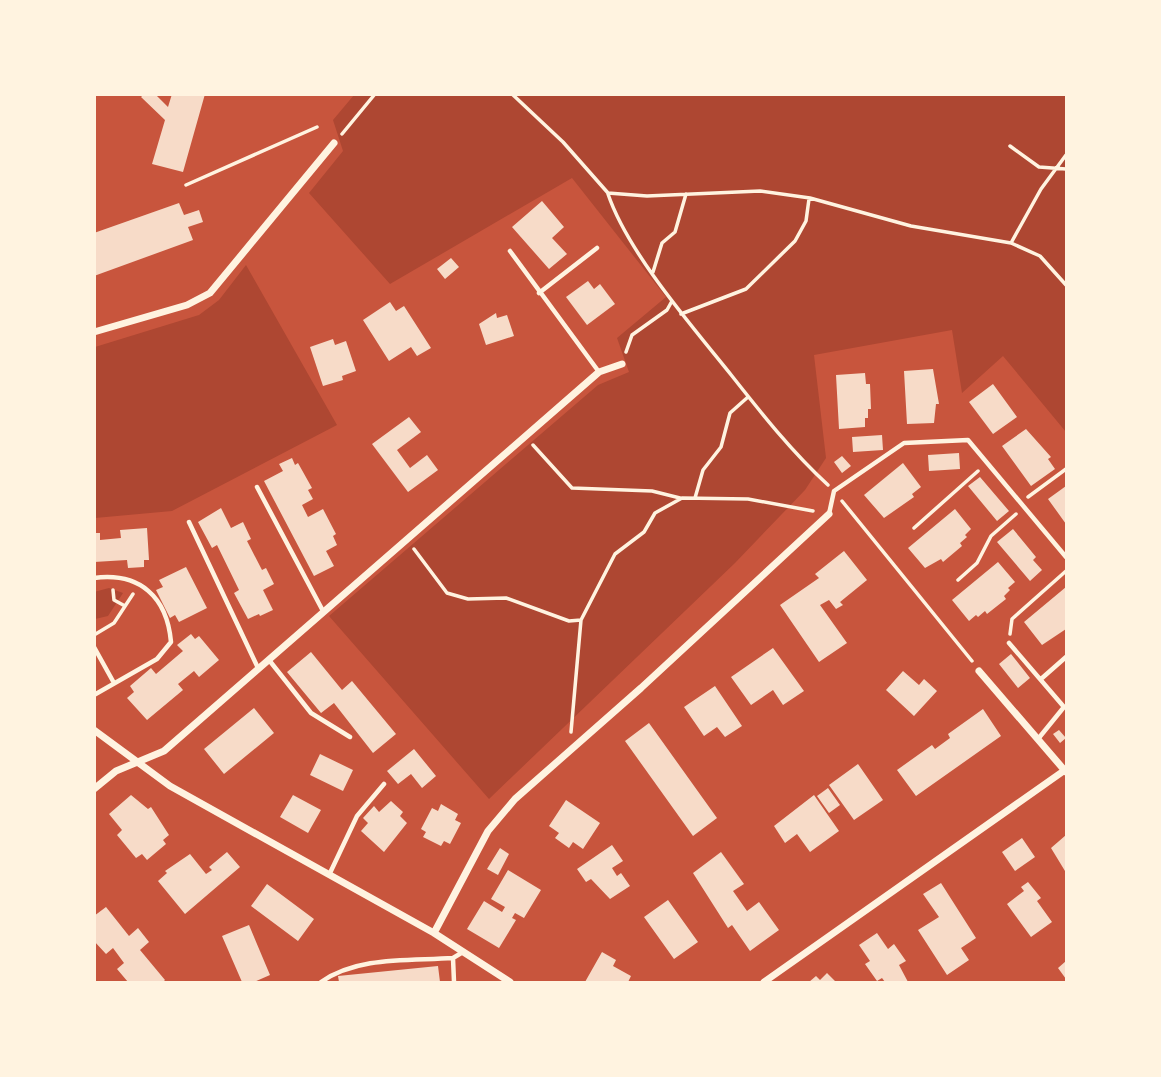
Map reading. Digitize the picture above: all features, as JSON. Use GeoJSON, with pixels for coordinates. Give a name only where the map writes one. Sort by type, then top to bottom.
{"type":"FeatureCollection","features":[{"type":"Feature","properties":{"kind":"street"},"geometry":{"type":"LineString","coordinates":[[94,332],[187,305],[210,293],[334,143]]}},
{"type":"Feature","properties":{"kind":"street"},"geometry":{"type":"LineString","coordinates":[[94,789],[116,771],[164,751],[598,372],[622,364]]}},
{"type":"Feature","properties":{"kind":"street"},"geometry":{"type":"LineString","coordinates":[[434,933],[488,831],[515,799],[829,514]]}},
{"type":"Feature","properties":{"kind":"street"},"geometry":{"type":"LineString","coordinates":[[764,982],[1066,771],[979,671]]}},
{"type":"Feature","properties":{"kind":"street"},"geometry":{"type":"LineString","coordinates":[[94,730],[170,786],[330,873],[434,933],[510,982]]}},
{"type":"Feature","properties":{"kind":"lane"},"geometry":{"type":"LineString","coordinates":[[539,293],[597,248]]}},
{"type":"Feature","properties":{"kind":"lane"},"geometry":{"type":"LineString","coordinates":[[510,251],[598,372]]}},
{"type":"Feature","properties":{"kind":"lane"},"geometry":{"type":"LineString","coordinates":[[829,514],[834,491],[904,443],[968,440],[1066,557]]}},
{"type":"Feature","properties":{"kind":"lane"},"geometry":{"type":"LineString","coordinates":[[257,487],[324,612]]}},
{"type":"Feature","properties":{"kind":"lane"},"geometry":{"type":"LineString","coordinates":[[189,522],[258,669]]}},
{"type":"Feature","properties":{"kind":"lane"},"geometry":{"type":"LineString","coordinates":[[94,578],[114,578],[149,588],[170,626],[171,642],[158,659],[94,695]]}},
{"type":"Feature","properties":{"kind":"lane"},"geometry":{"type":"LineString","coordinates":[[1009,643],[1064,707],[1038,739]]}},
{"type":"Feature","properties":{"kind":"lane"},"geometry":{"type":"LineString","coordinates":[[94,647],[114,683]]}},
{"type":"Feature","properties":{"kind":"lane"},"geometry":{"type":"LineString","coordinates":[[1041,679],[1066,657]]}},
{"type":"Feature","properties":{"kind":"lane"},"geometry":{"type":"LineString","coordinates":[[269,660],[311,713],[349,737]]}},
{"type":"Feature","properties":{"kind":"lane"},"geometry":{"type":"LineString","coordinates":[[330,873],[357,816],[384,784]]}},
{"type":"Feature","properties":{"kind":"lane"},"geometry":{"type":"LineString","coordinates":[[321,982],[356,964],[453,958],[463,952]]}},
{"type":"Feature","properties":{"kind":"lane"},"geometry":{"type":"LineString","coordinates":[[453,958],[454,982]]}},
{"type":"Feature","properties":{"kind":"path"},"geometry":{"type":"LineString","coordinates":[[334,143],[375,94]]}},
{"type":"Feature","properties":{"kind":"path"},"geometry":{"type":"LineString","coordinates":[[512,94],[562,142],[607,193],[615,215],[681,314],[809,468],[834,491],[955,637],[979,671]]}},
{"type":"Feature","properties":{"kind":"path"},"geometry":{"type":"LineString","coordinates":[[186,185],[317,127]]}},
{"type":"Feature","properties":{"kind":"path"},"geometry":{"type":"LineString","coordinates":[[1010,146],[1040,167],[1066,169]]}},
{"type":"Feature","properties":{"kind":"path"},"geometry":{"type":"LineString","coordinates":[[1012,243],[1041,189],[1066,155]]}},
{"type":"Feature","properties":{"kind":"path"},"geometry":{"type":"LineString","coordinates":[[607,193],[760,191],[810,198],[911,226],[1012,243],[1040,256],[1066,285]]}},
{"type":"Feature","properties":{"kind":"path"},"geometry":{"type":"LineString","coordinates":[[653,272],[662,243],[675,232],[686,194]]}},
{"type":"Feature","properties":{"kind":"path"},"geometry":{"type":"LineString","coordinates":[[681,314],[746,289],[795,241],[806,222],[810,198]]}},
{"type":"Feature","properties":{"kind":"path"},"geometry":{"type":"LineString","coordinates":[[622,364],[632,335],[667,310],[672,302]]}},
{"type":"Feature","properties":{"kind":"path"},"geometry":{"type":"LineString","coordinates":[[695,498],[703,470],[721,447],[730,413],[748,397]]}},
{"type":"Feature","properties":{"kind":"path"},"geometry":{"type":"LineString","coordinates":[[526,436],[547,464],[572,488],[652,491],[682,498],[748,499],[829,514]]}},
{"type":"Feature","properties":{"kind":"path"},"geometry":{"type":"LineString","coordinates":[[914,528],[987,462]]}},
{"type":"Feature","properties":{"kind":"path"},"geometry":{"type":"LineString","coordinates":[[958,580],[977,563],[992,536],[1023,505],[1066,469]]}},
{"type":"Feature","properties":{"kind":"path"},"geometry":{"type":"LineString","coordinates":[[577,744],[570,729],[580,665],[581,620],[615,554],[644,532],[655,513],[682,498]]}},
{"type":"Feature","properties":{"kind":"path"},"geometry":{"type":"LineString","coordinates":[[408,539],[447,593],[468,599],[506,598],[569,621],[581,620]]}},
{"type":"Feature","properties":{"kind":"path"},"geometry":{"type":"LineString","coordinates":[[1009,643],[1012,619],[1066,571]]}},
{"type":"Feature","properties":{"kind":"path"},"geometry":{"type":"LineString","coordinates":[[114,578],[114,600],[125,606]]}},
{"type":"Feature","properties":{"kind":"path"},"geometry":{"type":"LineString","coordinates":[[94,635],[114,623],[139,583]]}},
{"type":"Feature","properties":{"kind":"shaded area"},"geometry":{"type":"Polygon","coordinates":[[[354,95],[1066,95],[1066,432],[1003,356],[962,393],[952,330],[814,355],[826,458],[805,490],[735,563],[489,799],[329,616],[598,385],[629,372],[617,338],[666,297],[572,178],[390,284],[309,193],[343,151],[333,120],[354,95]]]}},
{"type":"Feature","properties":{"kind":"shaded area"},"geometry":{"type":"Polygon","coordinates":[[[246,265],[337,425],[172,511],[95,518],[95,347],[199,315],[219,300],[246,265]]]}},
{"type":"Feature","properties":{"kind":"shaded area"},"geometry":{"type":"Polygon","coordinates":[[[109,588],[123,593],[108,616],[95,619],[94,592],[109,588]]]}},
{"type":"Feature","properties":{"kind":"building"},"geometry":{"type":"Polygon","coordinates":[[[144,94],[155,94],[168,107],[172,94],[205,94],[183,172],[152,164],[165,120],[141,97],[144,94]]]}},
{"type":"Feature","properties":{"kind":"building"},"geometry":{"type":"Polygon","coordinates":[[[542,201],[564,227],[552,238],[567,254],[549,269],[512,227],[542,201]]]}},
{"type":"Feature","properties":{"kind":"building"},"geometry":{"type":"Polygon","coordinates":[[[179,203],[184,215],[199,210],[203,222],[188,227],[193,240],[94,276],[94,233],[179,203]]]}},
{"type":"Feature","properties":{"kind":"building"},"geometry":{"type":"Polygon","coordinates":[[[451,258],[459,267],[445,279],[437,269],[451,258]]]}},
{"type":"Feature","properties":{"kind":"building"},"geometry":{"type":"Polygon","coordinates":[[[588,281],[594,289],[600,284],[615,304],[587,325],[566,297],[588,281]]]}},
{"type":"Feature","properties":{"kind":"building"},"geometry":{"type":"Polygon","coordinates":[[[390,302],[396,311],[404,306],[431,348],[417,356],[411,347],[389,361],[363,320],[390,302]]]}},
{"type":"Feature","properties":{"kind":"building"},"geometry":{"type":"Polygon","coordinates":[[[496,313],[497,318],[507,315],[514,336],[486,345],[479,324],[496,313]]]}},
{"type":"Feature","properties":{"kind":"building"},"geometry":{"type":"Polygon","coordinates":[[[333,339],[335,345],[346,341],[356,371],[342,376],[343,380],[323,386],[310,347],[333,339]]]}},
{"type":"Feature","properties":{"kind":"building"},"geometry":{"type":"Polygon","coordinates":[[[933,369],[939,404],[936,404],[934,423],[907,424],[904,371],[933,369]]]}},
{"type":"Feature","properties":{"kind":"building"},"geometry":{"type":"Polygon","coordinates":[[[865,373],[866,384],[870,384],[871,409],[868,409],[868,418],[865,418],[865,427],[839,429],[836,375],[865,373]]]}},
{"type":"Feature","properties":{"kind":"building"},"geometry":{"type":"Polygon","coordinates":[[[993,384],[1017,417],[993,434],[969,402],[993,384]]]}},
{"type":"Feature","properties":{"kind":"building"},"geometry":{"type":"Polygon","coordinates":[[[409,417],[421,432],[397,450],[410,468],[427,455],[438,470],[408,492],[372,444],[409,417]]]}},
{"type":"Feature","properties":{"kind":"building"},"geometry":{"type":"Polygon","coordinates":[[[1026,429],[1051,457],[1048,459],[1055,469],[1031,486],[1002,446],[1026,429]]]}},
{"type":"Feature","properties":{"kind":"building"},"geometry":{"type":"Polygon","coordinates":[[[882,435],[883,450],[853,452],[852,437],[882,435]]]}},
{"type":"Feature","properties":{"kind":"building"},"geometry":{"type":"Polygon","coordinates":[[[959,453],[960,469],[929,471],[928,455],[959,453]]]}},
{"type":"Feature","properties":{"kind":"building"},"geometry":{"type":"Polygon","coordinates":[[[842,456],[851,466],[842,473],[834,462],[842,456]]]}},
{"type":"Feature","properties":{"kind":"building"},"geometry":{"type":"Polygon","coordinates":[[[292,458],[295,465],[298,463],[312,488],[308,490],[313,499],[302,505],[308,517],[323,509],[336,534],[333,536],[337,545],[326,551],[334,566],[314,576],[264,481],[283,471],[279,464],[292,458]]]}},
{"type":"Feature","properties":{"kind":"building"},"geometry":{"type":"Polygon","coordinates":[[[903,463],[921,487],[912,494],[914,497],[884,518],[864,495],[903,463]]]}},
{"type":"Feature","properties":{"kind":"building"},"geometry":{"type":"Polygon","coordinates":[[[980,477],[1009,511],[997,521],[968,486],[980,477]]]}},
{"type":"Feature","properties":{"kind":"building"},"geometry":{"type":"Polygon","coordinates":[[[1066,486],[1066,524],[1048,499],[1066,486]]]}},
{"type":"Feature","properties":{"kind":"building"},"geometry":{"type":"Polygon","coordinates":[[[221,508],[231,528],[243,522],[251,539],[247,541],[262,570],[266,568],[274,584],[263,590],[273,610],[260,616],[259,614],[248,619],[234,593],[239,590],[217,545],[212,548],[198,522],[221,508]]]}},
{"type":"Feature","properties":{"kind":"building"},"geometry":{"type":"Polygon","coordinates":[[[955,509],[971,529],[965,535],[967,537],[960,543],[962,546],[943,562],[941,559],[925,568],[908,548],[955,509]]]}},
{"type":"Feature","properties":{"kind":"building"},"geometry":{"type":"Polygon","coordinates":[[[147,528],[149,560],[144,560],[144,567],[128,568],[127,560],[94,562],[94,533],[100,533],[100,540],[121,538],[120,530],[147,528]]]}},
{"type":"Feature","properties":{"kind":"building"},"geometry":{"type":"Polygon","coordinates":[[[1013,529],[1036,557],[1033,560],[1042,570],[1030,581],[997,542],[1013,529]]]}},
{"type":"Feature","properties":{"kind":"building"},"geometry":{"type":"Polygon","coordinates":[[[844,551],[867,580],[840,602],[843,605],[836,609],[829,600],[820,605],[847,643],[819,662],[780,605],[819,578],[815,574],[844,551]]]}},
{"type":"Feature","properties":{"kind":"building"},"geometry":{"type":"Polygon","coordinates":[[[998,562],[1015,582],[1008,588],[1010,590],[1004,596],[1006,599],[987,614],[985,611],[969,621],[952,600],[998,562]]]}},
{"type":"Feature","properties":{"kind":"building"},"geometry":{"type":"Polygon","coordinates":[[[186,567],[207,608],[179,622],[175,615],[170,618],[156,590],[163,587],[159,580],[186,567]]]}},
{"type":"Feature","properties":{"kind":"building"},"geometry":{"type":"Polygon","coordinates":[[[1066,587],[1066,629],[1042,645],[1024,622],[1066,587]]]}},
{"type":"Feature","properties":{"kind":"building"},"geometry":{"type":"Polygon","coordinates":[[[191,634],[195,639],[199,636],[219,660],[199,677],[194,671],[178,684],[183,690],[147,720],[127,698],[134,692],[130,686],[151,668],[156,674],[183,651],[177,645],[191,634]]]}},
{"type":"Feature","properties":{"kind":"building"},"geometry":{"type":"Polygon","coordinates":[[[773,648],[804,691],[783,705],[773,690],[751,705],[731,677],[773,648]]]}},
{"type":"Feature","properties":{"kind":"building"},"geometry":{"type":"Polygon","coordinates":[[[311,652],[342,690],[352,681],[396,734],[373,753],[334,703],[321,713],[287,672],[311,652]]]}},
{"type":"Feature","properties":{"kind":"building"},"geometry":{"type":"Polygon","coordinates":[[[1011,654],[1030,678],[1018,688],[999,664],[1011,654]]]}},
{"type":"Feature","properties":{"kind":"building"},"geometry":{"type":"Polygon","coordinates":[[[903,671],[919,685],[924,679],[937,691],[914,716],[886,690],[903,671]]]}},
{"type":"Feature","properties":{"kind":"building"},"geometry":{"type":"Polygon","coordinates":[[[715,686],[742,726],[725,737],[717,727],[704,736],[684,707],[715,686]]]}},
{"type":"Feature","properties":{"kind":"building"},"geometry":{"type":"Polygon","coordinates":[[[254,708],[274,733],[224,774],[204,749],[254,708]]]}},
{"type":"Feature","properties":{"kind":"building"},"geometry":{"type":"Polygon","coordinates":[[[983,709],[1001,736],[916,796],[897,770],[932,745],[935,749],[950,738],[948,734],[983,709]]]}},
{"type":"Feature","properties":{"kind":"building"},"geometry":{"type":"Polygon","coordinates":[[[649,723],[717,818],[693,836],[625,741],[649,723]]]}},
{"type":"Feature","properties":{"kind":"building"},"geometry":{"type":"Polygon","coordinates":[[[1059,730],[1066,738],[1060,743],[1053,734],[1059,730]]]}},
{"type":"Feature","properties":{"kind":"building"},"geometry":{"type":"Polygon","coordinates":[[[414,749],[436,776],[422,788],[411,774],[398,784],[387,771],[414,749]]]}},
{"type":"Feature","properties":{"kind":"building"},"geometry":{"type":"Polygon","coordinates":[[[320,754],[353,770],[343,791],[310,775],[320,754]]]}},
{"type":"Feature","properties":{"kind":"building"},"geometry":{"type":"Polygon","coordinates":[[[858,764],[883,800],[854,820],[829,785],[858,764]]]}},
{"type":"Feature","properties":{"kind":"building"},"geometry":{"type":"Polygon","coordinates":[[[828,788],[840,805],[829,813],[817,796],[828,788]]]}},
{"type":"Feature","properties":{"kind":"building"},"geometry":{"type":"Polygon","coordinates":[[[131,795],[148,809],[151,807],[169,835],[163,840],[166,844],[147,860],[142,854],[136,858],[117,835],[122,830],[109,814],[131,795]]]}},
{"type":"Feature","properties":{"kind":"building"},"geometry":{"type":"Polygon","coordinates":[[[293,795],[321,810],[308,833],[280,817],[293,795]]]}},
{"type":"Feature","properties":{"kind":"building"},"geometry":{"type":"Polygon","coordinates":[[[814,795],[839,831],[810,852],[797,834],[785,843],[774,826],[814,795]]]}},
{"type":"Feature","properties":{"kind":"building"},"geometry":{"type":"Polygon","coordinates":[[[566,800],[600,823],[583,849],[573,842],[569,848],[555,838],[559,833],[549,826],[566,800]]]}},
{"type":"Feature","properties":{"kind":"building"},"geometry":{"type":"Polygon","coordinates":[[[391,801],[403,812],[400,816],[407,823],[384,852],[361,831],[368,823],[363,818],[374,806],[379,812],[391,801]]]}},
{"type":"Feature","properties":{"kind":"building"},"geometry":{"type":"Polygon","coordinates":[[[441,804],[458,814],[455,820],[461,823],[450,844],[444,841],[441,846],[423,837],[426,832],[421,829],[432,808],[438,811],[441,804]]]}},
{"type":"Feature","properties":{"kind":"building"},"geometry":{"type":"Polygon","coordinates":[[[1066,835],[1066,869],[1065,871],[1051,848],[1066,835]]]}},
{"type":"Feature","properties":{"kind":"building"},"geometry":{"type":"Polygon","coordinates":[[[1022,838],[1035,857],[1015,871],[1002,852],[1022,838]]]}},
{"type":"Feature","properties":{"kind":"building"},"geometry":{"type":"Polygon","coordinates":[[[612,845],[623,861],[612,868],[617,876],[621,873],[630,886],[610,899],[591,879],[586,882],[577,869],[612,845]]]}},
{"type":"Feature","properties":{"kind":"building"},"geometry":{"type":"Polygon","coordinates":[[[500,848],[509,854],[498,875],[487,869],[500,848]]]}},
{"type":"Feature","properties":{"kind":"building"},"geometry":{"type":"Polygon","coordinates":[[[227,852],[240,867],[185,914],[158,881],[167,873],[165,871],[190,854],[206,874],[212,870],[209,867],[227,852]]]}},
{"type":"Feature","properties":{"kind":"building"},"geometry":{"type":"Polygon","coordinates":[[[721,852],[744,884],[733,891],[747,911],[759,902],[779,930],[750,951],[732,925],[728,928],[693,873],[721,852]]]}},
{"type":"Feature","properties":{"kind":"building"},"geometry":{"type":"Polygon","coordinates":[[[508,870],[541,890],[524,918],[515,913],[512,918],[516,920],[499,948],[467,929],[484,901],[502,912],[505,907],[491,899],[508,870]]]}},
{"type":"Feature","properties":{"kind":"building"},"geometry":{"type":"Polygon","coordinates":[[[1028,882],[1041,898],[1037,901],[1052,922],[1031,937],[1007,904],[1024,891],[1021,887],[1028,882]]]}},
{"type":"Feature","properties":{"kind":"building"},"geometry":{"type":"Polygon","coordinates":[[[941,883],[976,938],[961,948],[969,960],[947,975],[918,930],[939,917],[923,894],[941,883]]]}},
{"type":"Feature","properties":{"kind":"building"},"geometry":{"type":"Polygon","coordinates":[[[267,884],[314,919],[298,941],[251,906],[267,884]]]}},
{"type":"Feature","properties":{"kind":"building"},"geometry":{"type":"Polygon","coordinates":[[[668,900],[698,942],[674,959],[644,917],[668,900]]]}},
{"type":"Feature","properties":{"kind":"building"},"geometry":{"type":"Polygon","coordinates":[[[106,907],[129,936],[138,928],[149,942],[140,950],[165,980],[163,982],[128,982],[117,969],[124,963],[113,948],[106,954],[94,941],[94,916],[106,907]]]}},
{"type":"Feature","properties":{"kind":"building"},"geometry":{"type":"Polygon","coordinates":[[[249,925],[270,975],[254,982],[242,982],[222,936],[249,925]]]}},
{"type":"Feature","properties":{"kind":"building"},"geometry":{"type":"Polygon","coordinates":[[[877,933],[888,949],[894,944],[906,961],[899,965],[908,982],[885,982],[882,978],[877,981],[865,964],[870,961],[859,945],[877,933]]]}},
{"type":"Feature","properties":{"kind":"building"},"geometry":{"type":"Polygon","coordinates":[[[602,952],[616,960],[613,966],[631,976],[628,982],[585,982],[602,952]]]}},
{"type":"Feature","properties":{"kind":"building"},"geometry":{"type":"Polygon","coordinates":[[[1066,961],[1066,979],[1058,968],[1066,961]]]}},
{"type":"Feature","properties":{"kind":"building"},"geometry":{"type":"Polygon","coordinates":[[[438,966],[440,982],[339,982],[338,976],[438,966]]]}},
{"type":"Feature","properties":{"kind":"building"},"geometry":{"type":"Polygon","coordinates":[[[827,973],[836,982],[809,982],[816,976],[820,980],[827,973]]]}}]}
